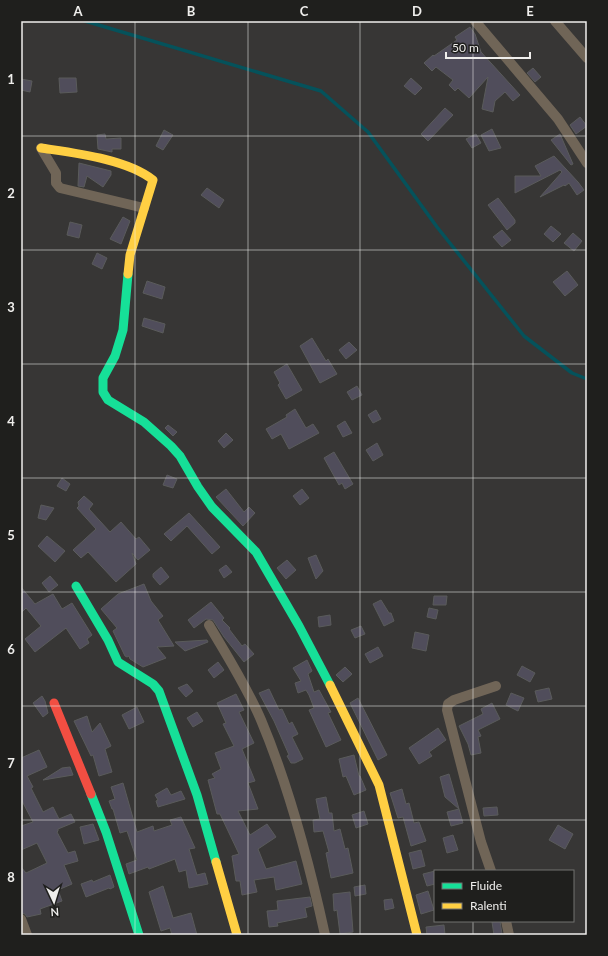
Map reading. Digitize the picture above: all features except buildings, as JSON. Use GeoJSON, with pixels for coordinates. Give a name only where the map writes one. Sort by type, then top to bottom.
{"type":"FeatureCollection","features":[{"type":"Feature","properties":{"kind":"street"},"geometry":{"type":"LineString","coordinates":[[475,21],[558,119],[587,163]]}},
{"type":"Feature","properties":{"kind":"street"},"geometry":{"type":"LineString","coordinates":[[555,21],[587,58]]}},
{"type":"Feature","properties":{"kind":"street"},"geometry":{"type":"LineString","coordinates":[[41,148],[56,173],[56,183],[60,188],[144,208]]}},
{"type":"Feature","properties":{"kind":"street"},"geometry":{"type":"LineString","coordinates":[[41,148],[68,152],[113,162],[146,174],[153,180],[130,255],[123,330],[115,356],[103,378],[103,392],[108,400],[144,422],[180,456],[212,507],[256,552],[299,626],[342,708],[379,785],[416,935]]}},
{"type":"Feature","properties":{"kind":"street"},"geometry":{"type":"LineString","coordinates":[[76,586],[108,640],[112,653],[118,662],[153,684],[159,691],[197,795],[237,935]]}},
{"type":"Feature","properties":{"kind":"street"},"geometry":{"type":"LineString","coordinates":[[209,625],[230,659],[261,719],[289,793],[325,935]]}},
{"type":"Feature","properties":{"kind":"street"},"geometry":{"type":"LineString","coordinates":[[491,870],[481,842],[447,710],[448,704],[454,700],[496,686]]}},
{"type":"Feature","properties":{"kind":"street"},"geometry":{"type":"LineString","coordinates":[[54,703],[106,832],[140,935]]}},
{"type":"Feature","properties":{"kind":"street"},"geometry":{"type":"LineString","coordinates":[[21,919],[27,935]]}},
{"type":"Feature","properties":{"kind":"street"},"geometry":{"type":"LineString","coordinates":[[506,922],[509,935]]}},
{"type":"Feature","properties":{"kind":"waterway"},"geometry":{"type":"LineString","coordinates":[[85,21],[321,91],[368,132],[437,227],[524,336],[572,373],[587,379]]}},
{"type":"Feature","properties":{"kind":"traffic: fast"},"geometry":{"type":"LineString","coordinates":[[128,274],[123,330],[115,356],[103,378],[103,392],[108,400],[144,422],[171,446],[180,456],[198,487],[212,507],[256,552],[299,626],[330,685]]}},
{"type":"Feature","properties":{"kind":"traffic: fast"},"geometry":{"type":"LineString","coordinates":[[76,586],[108,640],[118,662],[153,684],[159,691],[197,795],[216,862]]}},
{"type":"Feature","properties":{"kind":"traffic: fast"},"geometry":{"type":"LineString","coordinates":[[91,794],[106,832],[139,935]]}},
{"type":"Feature","properties":{"kind":"traffic: slow"},"geometry":{"type":"LineString","coordinates":[[41,148],[115,162],[142,173],[153,180],[130,255],[128,274]]}},
{"type":"Feature","properties":{"kind":"traffic: slow"},"geometry":{"type":"LineString","coordinates":[[330,685],[379,785],[417,935]]}},
{"type":"Feature","properties":{"kind":"traffic: slow"},"geometry":{"type":"LineString","coordinates":[[216,862],[237,935]]}},
{"type":"Feature","properties":{"kind":"traffic: jam"},"geometry":{"type":"LineString","coordinates":[[54,703],[91,794]]}}]}
